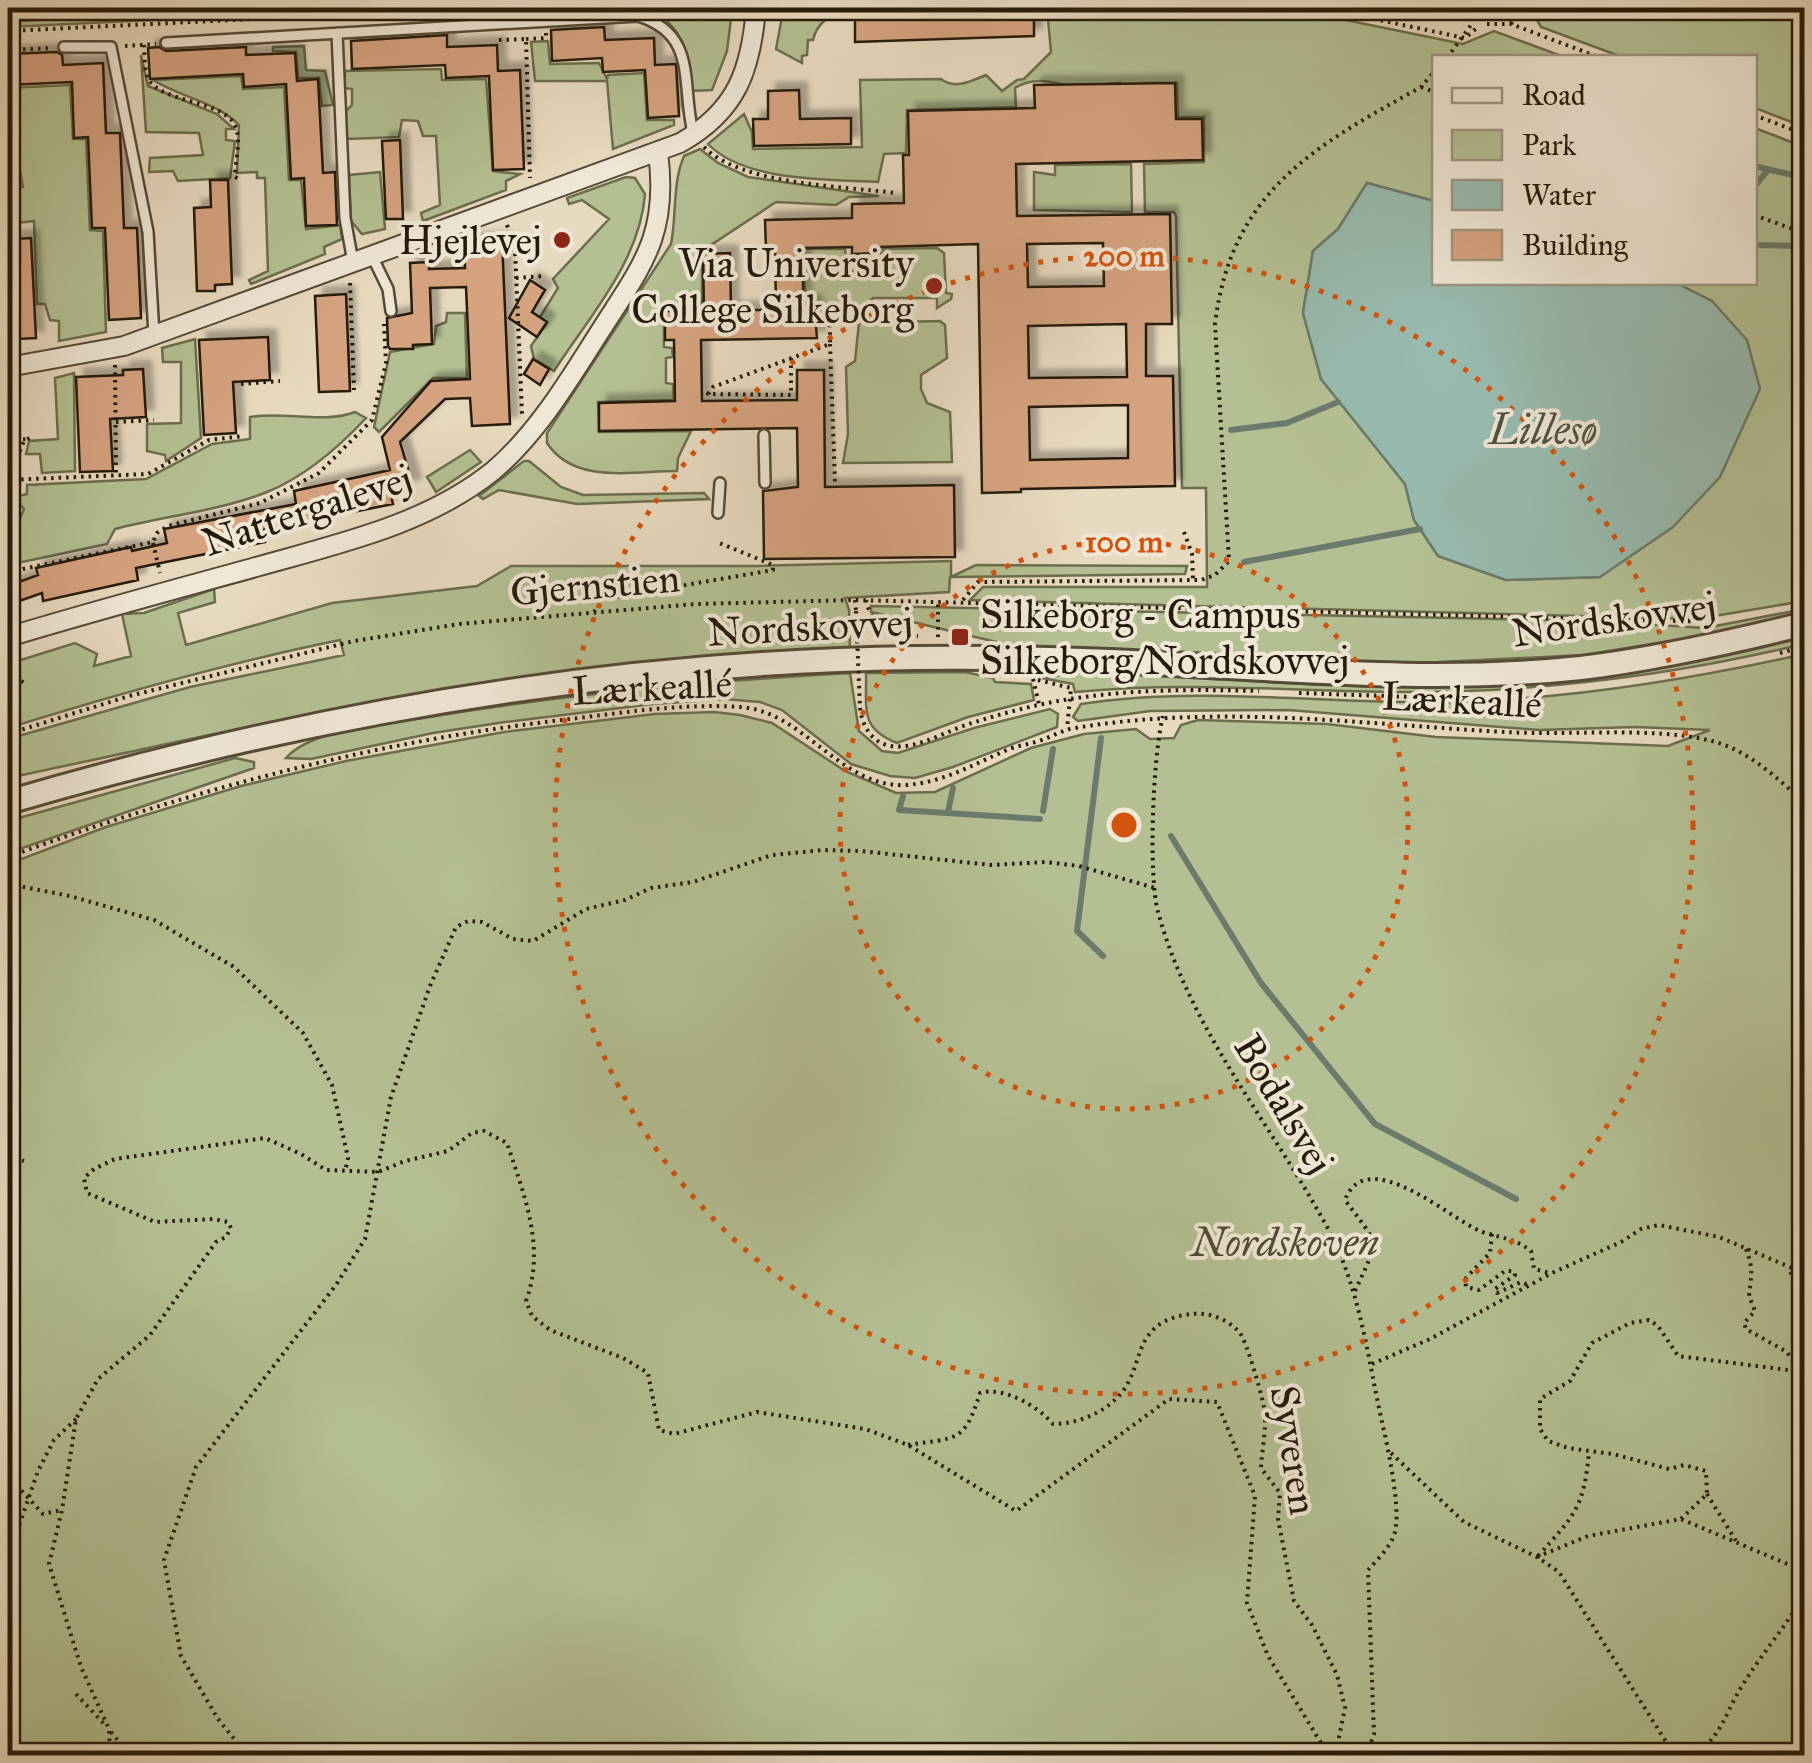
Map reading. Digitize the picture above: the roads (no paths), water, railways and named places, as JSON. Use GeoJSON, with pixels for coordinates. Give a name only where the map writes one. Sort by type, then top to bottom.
{"type":"FeatureCollection","features":[{"type":"Feature","properties":{"kind":"street"},"geometry":{"type":"LineString","coordinates":[[8,367],[115,348],[697,140],[722,112],[743,78],[752,46],[756,8]]}},
{"type":"Feature","properties":{"kind":"street","name":"Nattergalevej"},"geometry":{"type":"LineString","coordinates":[[8,636],[381,532],[455,496],[494,470],[564,388],[646,258],[662,200],[658,152]]}},
{"type":"Feature","properties":{"kind":"street","name":"Nordskovvej"},"geometry":{"type":"LineString","coordinates":[[8,802],[113,771],[349,720],[490,694],[618,677],[909,658],[1150,662],[1370,674],[1496,673],[1582,668],[1804,624]]}},
{"type":"Feature","properties":{"kind":"lane"},"geometry":{"type":"LineString","coordinates":[[1455,8],[1480,13]]}},
{"type":"Feature","properties":{"kind":"lane"},"geometry":{"type":"LineString","coordinates":[[166,43],[638,16],[670,32],[684,58],[686,105],[697,140]]}},
{"type":"Feature","properties":{"kind":"lane"},"geometry":{"type":"LineString","coordinates":[[337,33],[345,218],[352,263]]}},
{"type":"Feature","properties":{"kind":"lane"},"geometry":{"type":"LineString","coordinates":[[64,47],[110,47],[148,232],[154,335]]}},
{"type":"Feature","properties":{"kind":"lane"},"geometry":{"type":"LineString","coordinates":[[372,256],[388,288],[391,311]]}},
{"type":"Feature","properties":{"kind":"lane"},"geometry":{"type":"LineString","coordinates":[[764,434],[764,483]]}},
{"type":"Feature","properties":{"kind":"lane"},"geometry":{"type":"LineString","coordinates":[[718,513],[720,483]]}},
{"type":"Feature","properties":{"kind":"water","name":"Lillesø"},"geometry":{"type":"Polygon","coordinates":[[[1367,183],[1432,200],[1432,285],[1680,285],[1712,301],[1747,340],[1760,389],[1720,477],[1673,527],[1600,577],[1506,580],[1438,556],[1414,520],[1405,484],[1321,379],[1303,313],[1313,251],[1338,229],[1367,183]]]}},
{"type":"Feature","properties":{"kind":"waterway"},"geometry":{"type":"LineString","coordinates":[[1757,167],[1797,176],[1804,172]]}},
{"type":"Feature","properties":{"kind":"waterway"},"geometry":{"type":"LineString","coordinates":[[1757,183],[1767,171]]}},
{"type":"Feature","properties":{"kind":"waterway"},"geometry":{"type":"LineString","coordinates":[[1757,245],[1804,246]]}},
{"type":"Feature","properties":{"kind":"waterway"},"geometry":{"type":"LineString","coordinates":[[1231,430],[1287,423],[1338,402]]}},
{"type":"Feature","properties":{"kind":"waterway"},"geometry":{"type":"LineString","coordinates":[[1244,562],[1420,529]]}},
{"type":"Feature","properties":{"kind":"waterway"},"geometry":{"type":"LineString","coordinates":[[1101,738],[1077,931],[1103,956]]}},
{"type":"Feature","properties":{"kind":"waterway"},"geometry":{"type":"LineString","coordinates":[[1043,811],[1053,749]]}},
{"type":"Feature","properties":{"kind":"waterway"},"geometry":{"type":"LineString","coordinates":[[948,812],[953,788]]}},
{"type":"Feature","properties":{"kind":"waterway"},"geometry":{"type":"LineString","coordinates":[[903,796],[899,810],[1040,819]]}},
{"type":"Feature","properties":{"kind":"waterway"},"geometry":{"type":"LineString","coordinates":[[1171,836],[1261,983],[1375,1124],[1516,1199]]}},
{"type":"Feature","properties":{"kind":"place","name":"Hjejlevej"},"geometry":{"type":"Point","coordinates":[562,240]}},
{"type":"Feature","properties":{"kind":"place","name":"Via University College Silkeborg"},"geometry":{"type":"Point","coordinates":[934,286]}},
{"type":"Feature","properties":{"kind":"place","name":"Silkeborg - Campus Silkeborg/Nordskovvej"},"geometry":{"type":"Point","coordinates":[960,637]}},
{"type":"Feature","properties":{"kind":"park label","name":"Nordskoven"},"geometry":{"type":"Point","coordinates":[1285,1242]}}]}
